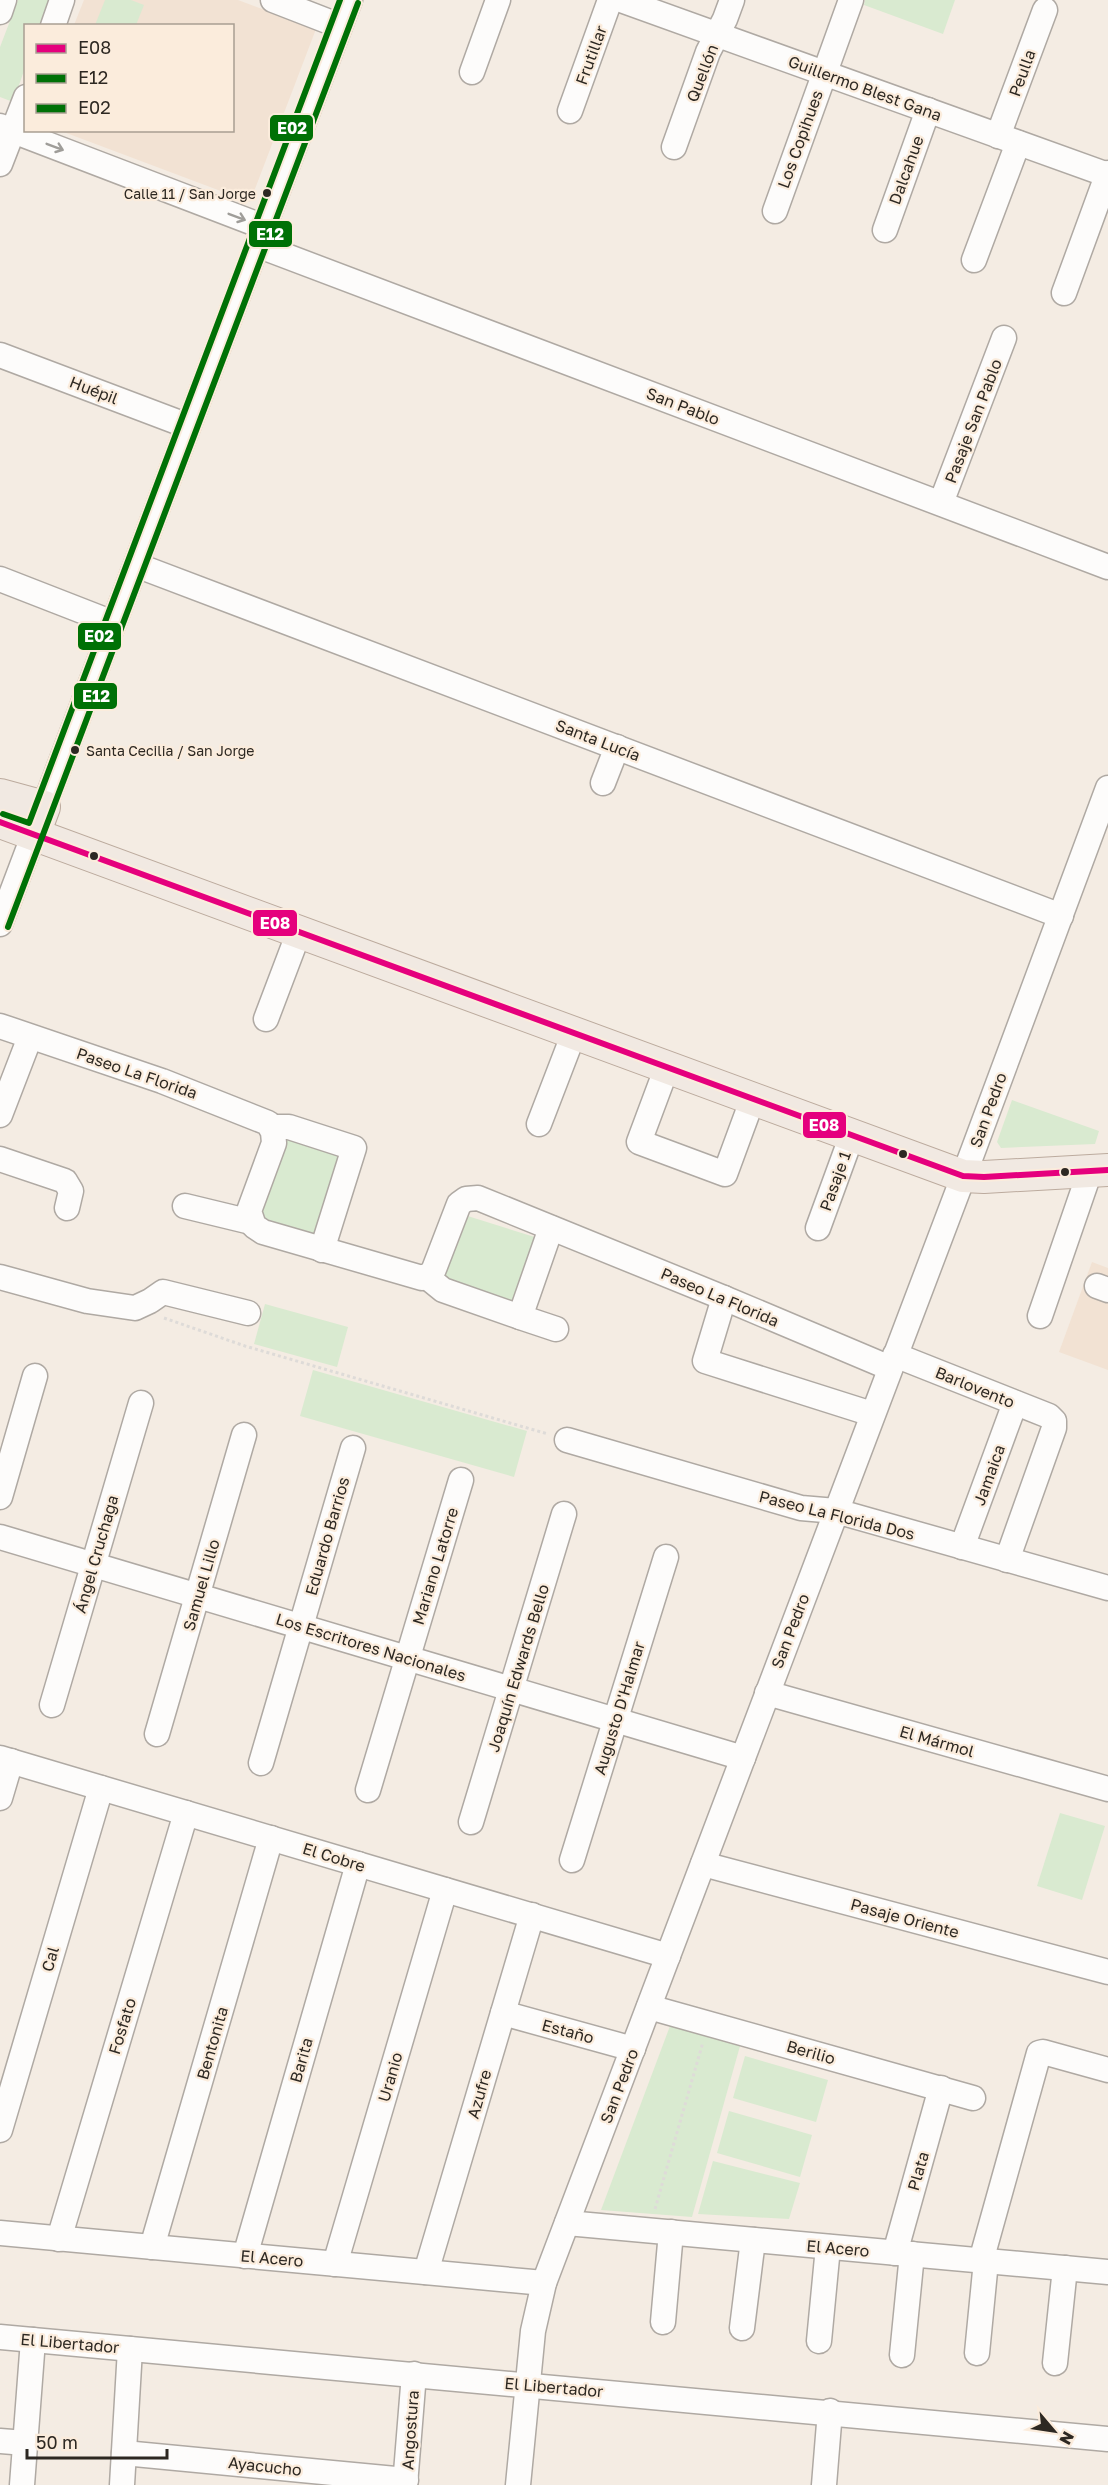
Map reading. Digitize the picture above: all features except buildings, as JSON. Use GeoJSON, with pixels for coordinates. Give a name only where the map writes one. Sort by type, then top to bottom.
{"type":"FeatureCollection","features":[{"type":"Feature","properties":{"kind":"main road"},"geometry":{"type":"LineString","coordinates":[[0,795],[39,820],[299,932],[963,1176],[984,1177],[1102,1167]]}},
{"type":"Feature","properties":{"kind":"main road"},"geometry":{"type":"LineString","coordinates":[[0,822],[39,820]]}},
{"type":"Feature","properties":{"kind":"street"},"geometry":{"type":"LineString","coordinates":[[0,12],[4,0]]}},
{"type":"Feature","properties":{"kind":"street"},"geometry":{"type":"LineString","coordinates":[[54,24],[62,0]]}},
{"type":"Feature","properties":{"kind":"street"},"geometry":{"type":"LineString","coordinates":[[273,0],[340,26]]}},
{"type":"Feature","properties":{"kind":"street"},"geometry":{"type":"LineString","coordinates":[[0,924],[350,0]]}},
{"type":"Feature","properties":{"kind":"street"},"geometry":{"type":"LineString","coordinates":[[472,72],[498,0]]}},
{"type":"Feature","properties":{"kind":"street","name":"Frutillar"},"geometry":{"type":"LineString","coordinates":[[570,111],[610,0]]}},
{"type":"Feature","properties":{"kind":"street","name":"Guillermo Blest Gana"},"geometry":{"type":"LineString","coordinates":[[621,0],[1108,174]]}},
{"type":"Feature","properties":{"kind":"street","name":"Quellón"},"geometry":{"type":"LineString","coordinates":[[674,147],[708,52],[732,0]]}},
{"type":"Feature","properties":{"kind":"street","name":"Los Copihues"},"geometry":{"type":"LineString","coordinates":[[775,211],[851,0]]}},
{"type":"Feature","properties":{"kind":"street","name":"Peulla"},"geometry":{"type":"LineString","coordinates":[[974,260],[1045,10]]}},
{"type":"Feature","properties":{"kind":"street"},"geometry":{"type":"LineString","coordinates":[[0,164],[6,128],[24,100]]}},
{"type":"Feature","properties":{"kind":"street","name":"Dalcahue"},"geometry":{"type":"LineString","coordinates":[[885,230],[928,111]]}},
{"type":"Feature","properties":{"kind":"street","name":"San Pablo"},"geometry":{"type":"LineString","coordinates":[[6,128],[261,236],[941,504],[1108,567]]}},
{"type":"Feature","properties":{"kind":"street"},"geometry":{"type":"LineString","coordinates":[[1064,293],[1108,174]]}},
{"type":"Feature","properties":{"kind":"street","name":"Pasaje San Pablo"},"geometry":{"type":"LineString","coordinates":[[941,504],[1004,338]]}},
{"type":"Feature","properties":{"kind":"street","name":"Huépil"},"geometry":{"type":"LineString","coordinates":[[0,355],[188,426]]}},
{"type":"Feature","properties":{"kind":"street","name":"Santa Lucía"},"geometry":{"type":"LineString","coordinates":[[136,565],[1060,916]]}},
{"type":"Feature","properties":{"kind":"street"},"geometry":{"type":"LineString","coordinates":[[0,579],[114,623]]}},
{"type":"Feature","properties":{"kind":"street"},"geometry":{"type":"LineString","coordinates":[[603,783],[617,747]]}},
{"type":"Feature","properties":{"kind":"street","name":"San Pedro"},"geometry":{"type":"LineString","coordinates":[[518,2485],[533,2331],[544,2283],[1108,789]]}},
{"type":"Feature","properties":{"kind":"street"},"geometry":{"type":"LineString","coordinates":[[266,1019],[299,932]]}},
{"type":"Feature","properties":{"kind":"street","name":"Paseo La Florida"},"geometry":{"type":"LineString","coordinates":[[0,1026],[162,1081],[258,1117],[271,1127],[288,1127],[354,1148],[322,1250]]}},
{"type":"Feature","properties":{"kind":"street"},"geometry":{"type":"LineString","coordinates":[[539,1124],[574,1033]]}},
{"type":"Feature","properties":{"kind":"street"},"geometry":{"type":"LineString","coordinates":[[0,1115],[30,1037]]}},
{"type":"Feature","properties":{"kind":"street"},"geometry":{"type":"LineString","coordinates":[[667,1067],[639,1142],[725,1174],[753,1098]]}},
{"type":"Feature","properties":{"kind":"street"},"geometry":{"type":"LineString","coordinates":[[251,1222],[250,1206],[274,1143],[271,1127]]}},
{"type":"Feature","properties":{"kind":"street","name":"Pasaje 1"},"geometry":{"type":"LineString","coordinates":[[818,1228],[852,1135]]}},
{"type":"Feature","properties":{"kind":"street"},"geometry":{"type":"LineString","coordinates":[[0,1159],[65,1181],[71,1191],[67,1208]]}},
{"type":"Feature","properties":{"kind":"street"},"geometry":{"type":"LineString","coordinates":[[1040,1317],[1102,1167]]}},
{"type":"Feature","properties":{"kind":"street","name":"Paseo La Florida"},"geometry":{"type":"LineString","coordinates":[[427,1277],[434,1269],[457,1208],[466,1199],[478,1198],[724,1298],[892,1361]]}},
{"type":"Feature","properties":{"kind":"street"},"geometry":{"type":"LineString","coordinates":[[184,1206],[251,1222],[263,1232],[416,1278],[427,1277],[443,1290],[556,1329]]}},
{"type":"Feature","properties":{"kind":"street"},"geometry":{"type":"LineString","coordinates":[[520,1317],[551,1228]]}},
{"type":"Feature","properties":{"kind":"street"},"geometry":{"type":"LineString","coordinates":[[0,1277],[87,1301],[135,1308],[163,1292],[248,1313]]}},
{"type":"Feature","properties":{"kind":"street"},"geometry":{"type":"LineString","coordinates":[[724,1298],[705,1362],[872,1414]]}},
{"type":"Feature","properties":{"kind":"street","name":"Barlovento"},"geometry":{"type":"LineString","coordinates":[[892,1361],[1016,1403],[1049,1416],[1054,1421],[1054,1428],[1007,1560]]}},
{"type":"Feature","properties":{"kind":"street"},"geometry":{"type":"LineString","coordinates":[[0,1497],[35,1376]]}},
{"type":"Feature","properties":{"kind":"street","name":"Ángel Cruchaga"},"geometry":{"type":"LineString","coordinates":[[52,1705],[141,1403]]}},
{"type":"Feature","properties":{"kind":"street","name":"Jamaica"},"geometry":{"type":"LineString","coordinates":[[962,1547],[1016,1403]]}},
{"type":"Feature","properties":{"kind":"street","name":"Samuel Lillo"},"geometry":{"type":"LineString","coordinates":[[157,1734],[244,1436]]}},
{"type":"Feature","properties":{"kind":"street","name":"Paseo La Florida Dos"},"geometry":{"type":"LineString","coordinates":[[567,1440],[801,1509],[836,1511],[1108,1588]]}},
{"type":"Feature","properties":{"kind":"street","name":"Eduardo Barrios"},"geometry":{"type":"LineString","coordinates":[[261,1763],[353,1448]]}},
{"type":"Feature","properties":{"kind":"street","name":"Mariano Latorre"},"geometry":{"type":"LineString","coordinates":[[368,1790],[461,1480]]}},
{"type":"Feature","properties":{"kind":"street","name":"Joaquín Edwards Bello"},"geometry":{"type":"LineString","coordinates":[[471,1822],[564,1514]]}},
{"type":"Feature","properties":{"kind":"street","name":"Los Escritores Nacionales"},"geometry":{"type":"LineString","coordinates":[[0,1537],[743,1758]]}},
{"type":"Feature","properties":{"kind":"street","name":"Augusto D'Halmar"},"geometry":{"type":"LineString","coordinates":[[573,1860],[666,1557]]}},
{"type":"Feature","properties":{"kind":"street","name":"El Mármol"},"geometry":{"type":"LineString","coordinates":[[767,1693],[1108,1789]]}},
{"type":"Feature","properties":{"kind":"street"},"geometry":{"type":"LineString","coordinates":[[0,1798],[5,1760]]}},
{"type":"Feature","properties":{"kind":"street","name":"El Cobre"},"geometry":{"type":"LineString","coordinates":[[5,1760],[668,1956]]}},
{"type":"Feature","properties":{"kind":"street","name":"Cal"},"geometry":{"type":"LineString","coordinates":[[0,2130],[101,1788]]}},
{"type":"Feature","properties":{"kind":"street","name":"Fosfato"},"geometry":{"type":"LineString","coordinates":[[59,2239],[186,1813]]}},
{"type":"Feature","properties":{"kind":"street","name":"Bentonita"},"geometry":{"type":"LineString","coordinates":[[152,2247],[271,1838]]}},
{"type":"Feature","properties":{"kind":"street","name":"Barita"},"geometry":{"type":"LineString","coordinates":[[245,2256],[357,1864]]}},
{"type":"Feature","properties":{"kind":"street","name":"Pasaje Oriente"},"geometry":{"type":"LineString","coordinates":[[703,1864],[1108,1972]]}},
{"type":"Feature","properties":{"kind":"street","name":"Uranio"},"geometry":{"type":"LineString","coordinates":[[335,2264],[445,1890]]}},
{"type":"Feature","properties":{"kind":"street","name":"Azufre"},"geometry":{"type":"LineString","coordinates":[[426,2272],[532,1915]]}},
{"type":"Feature","properties":{"kind":"street","name":"Berilio"},"geometry":{"type":"LineString","coordinates":[[649,2007],[973,2098]]}},
{"type":"Feature","properties":{"kind":"street","name":"Estaño"},"geometry":{"type":"LineString","coordinates":[[503,2013],[633,2049]]}},
{"type":"Feature","properties":{"kind":"street"},"geometry":{"type":"LineString","coordinates":[[976,2353],[984,2261],[1039,2053],[1043,2052],[1108,2070]]}},
{"type":"Feature","properties":{"kind":"street","name":"Plata"},"geometry":{"type":"LineString","coordinates":[[902,2355],[904,2254],[941,2088]]}},
{"type":"Feature","properties":{"kind":"street","name":"El Acero"},"geometry":{"type":"LineString","coordinates":[[567,2223],[1108,2272]]}},
{"type":"Feature","properties":{"kind":"street"},"geometry":{"type":"LineString","coordinates":[[660,2231],[663,2322]]}},
{"type":"Feature","properties":{"kind":"street","name":"El Acero"},"geometry":{"type":"LineString","coordinates":[[0,2234],[544,2283]]}},
{"type":"Feature","properties":{"kind":"street"},"geometry":{"type":"LineString","coordinates":[[742,2328],[753,2240]]}},
{"type":"Feature","properties":{"kind":"street"},"geometry":{"type":"LineString","coordinates":[[819,2342],[828,2247]]}},
{"type":"Feature","properties":{"kind":"street"},"geometry":{"type":"LineString","coordinates":[[1055,2363],[1065,2268]]}},
{"type":"Feature","properties":{"kind":"street","name":"El Libertador"},"geometry":{"type":"LineString","coordinates":[[0,2337],[830,2411],[1108,2439]]}},
{"type":"Feature","properties":{"kind":"street"},"geometry":{"type":"LineString","coordinates":[[22,2485],[33,2340]]}},
{"type":"Feature","properties":{"kind":"street"},"geometry":{"type":"LineString","coordinates":[[122,2485],[130,2349]]}},
{"type":"Feature","properties":{"kind":"street","name":"Angostura"},"geometry":{"type":"LineString","coordinates":[[405,2482],[414,2374]]}},
{"type":"Feature","properties":{"kind":"street"},"geometry":{"type":"LineString","coordinates":[[824,2485],[830,2411]]}},
{"type":"Feature","properties":{"kind":"street"},"geometry":{"type":"LineString","coordinates":[[0,2441],[25,2443]]}},
{"type":"Feature","properties":{"kind":"street","name":"Ayacucho"},"geometry":{"type":"LineString","coordinates":[[124,2453],[405,2482]]}},
{"type":"Feature","properties":{"kind":"path"},"geometry":{"type":"LineString","coordinates":[[135,1308],[245,1346],[567,1440]]}},
{"type":"Feature","properties":{"kind":"path"},"geometry":{"type":"LineString","coordinates":[[660,2231],[708,2023]]}},
{"type":"Feature","properties":{"kind":"shaded area"},"geometry":{"type":"Polygon","coordinates":[[[84,0],[238,0],[316,29],[250,202],[64,132],[234,132],[234,24],[74,24],[84,0]]]}},
{"type":"Feature","properties":{"kind":"shaded area"},"geometry":{"type":"Polygon","coordinates":[[[1092,1262],[1108,1268],[1108,1370],[1059,1352],[1092,1262]]]}},
{"type":"Feature","properties":{"kind":"green space"},"geometry":{"type":"Polygon","coordinates":[[[18,0],[51,0],[41,24],[24,24],[24,71],[13,102],[0,97],[0,47],[18,0]]]}},
{"type":"Feature","properties":{"kind":"green space"},"geometry":{"type":"Polygon","coordinates":[[[105,0],[131,0],[144,5],[136,24],[95,24],[105,0]]]}},
{"type":"Feature","properties":{"kind":"green space"},"geometry":{"type":"Polygon","coordinates":[[[865,0],[955,0],[943,34],[864,5],[865,0]]]}},
{"type":"Feature","properties":{"kind":"green space"},"geometry":{"type":"Polygon","coordinates":[[[1012,1100],[1099,1131],[1095,1144],[1001,1148],[997,1142],[1012,1100]]]}},
{"type":"Feature","properties":{"kind":"green space"},"geometry":{"type":"Polygon","coordinates":[[[288,1132],[357,1154],[329,1241],[260,1219],[288,1132]]]}},
{"type":"Feature","properties":{"kind":"green space"},"geometry":{"type":"Polygon","coordinates":[[[458,1213],[541,1239],[520,1306],[437,1279],[458,1213]]]}},
{"type":"Feature","properties":{"kind":"green space"},"geometry":{"type":"Polygon","coordinates":[[[265,1304],[348,1327],[337,1367],[254,1344],[265,1304]]]}},
{"type":"Feature","properties":{"kind":"green space"},"geometry":{"type":"Polygon","coordinates":[[[313,1370],[527,1431],[514,1477],[300,1416],[313,1370]]]}},
{"type":"Feature","properties":{"kind":"green space"},"geometry":{"type":"Polygon","coordinates":[[[1060,1813],[1105,1826],[1082,1900],[1037,1886],[1060,1813]]]}},
{"type":"Feature","properties":{"kind":"green space"},"geometry":{"type":"Polygon","coordinates":[[[670,2026],[740,2046],[692,2217],[601,2210],[670,2026]]]}},
{"type":"Feature","properties":{"kind":"green space"},"geometry":{"type":"Polygon","coordinates":[[[745,2056],[828,2080],[816,2122],[733,2098],[745,2056]]]}},
{"type":"Feature","properties":{"kind":"green space"},"geometry":{"type":"Polygon","coordinates":[[[729,2111],[812,2135],[800,2177],[717,2153],[729,2111]]]}},
{"type":"Feature","properties":{"kind":"green space"},"geometry":{"type":"Polygon","coordinates":[[[713,2161],[800,2183],[789,2219],[698,2214],[713,2161]]]}},
{"type":"Feature","properties":{"kind":"transit line","name":"E02"},"geometry":{"type":"LineString","coordinates":[[3,814],[29,823],[340,0]]}},
{"type":"Feature","properties":{"kind":"transit line","name":"E12"},"geometry":{"type":"LineString","coordinates":[[8,927],[358,3]]}},
{"type":"Feature","properties":{"kind":"transit line","name":"E08"},"geometry":{"type":"LineString","coordinates":[[0,822],[963,1176],[984,1177],[1108,1170]]}},
{"type":"Feature","properties":{"kind":"place","name":"Calle 11 / San Jorge"},"geometry":{"type":"Point","coordinates":[267,193]}},
{"type":"Feature","properties":{"kind":"place","name":"Santa Cecilia / San Jorge"},"geometry":{"type":"Point","coordinates":[75,750]}}]}
